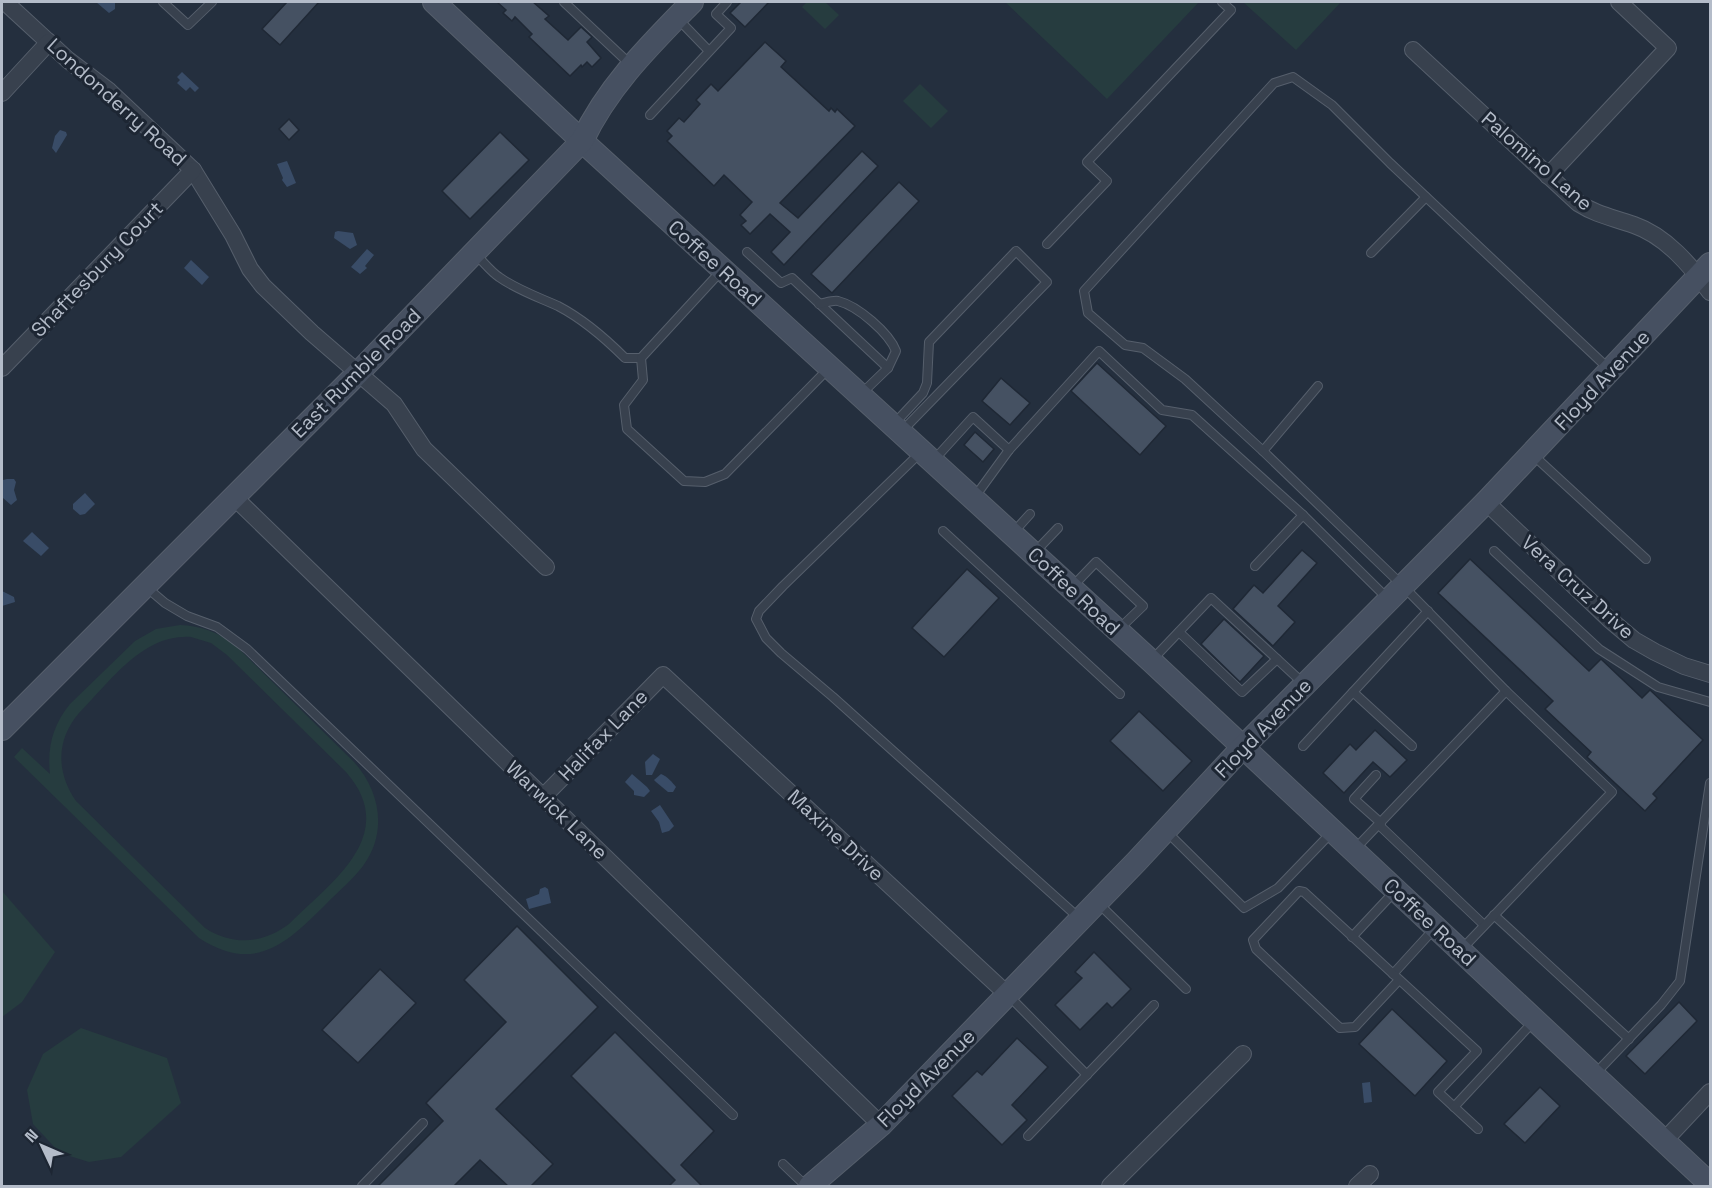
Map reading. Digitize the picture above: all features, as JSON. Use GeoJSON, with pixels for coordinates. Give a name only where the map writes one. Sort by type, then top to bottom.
{"type":"FeatureCollection","features":[{"type":"Feature","properties":{"kind":"street","name":"Londonderry Road"},"geometry":{"type":"LineString","coordinates":[[5,2],[68,60],[109,91],[192,170],[233,235],[250,269],[263,286],[312,333],[394,404],[424,449],[546,567]]}},
{"type":"Feature","properties":{"kind":"street","name":"Coffee Road"},"geometry":{"type":"LineString","coordinates":[[434,2],[582,141],[1151,661],[1664,1141],[1704,1183]]}},
{"type":"Feature","properties":{"kind":"street"},"geometry":{"type":"LineString","coordinates":[[1548,176],[1668,48],[1619,2]]}},
{"type":"Feature","properties":{"kind":"street","name":"East Rumble Road"},"geometry":{"type":"LineString","coordinates":[[2,729],[232,496],[358,373],[582,141],[597,111],[631,65],[684,9]]}},
{"type":"Feature","properties":{"kind":"street"},"geometry":{"type":"LineString","coordinates":[[2,93],[50,42]]}},
{"type":"Feature","properties":{"kind":"street","name":"Palomino Lane"},"geometry":{"type":"LineString","coordinates":[[1413,50],[1578,203],[1606,218],[1651,232],[1707,278]]}},
{"type":"Feature","properties":{"kind":"street","name":"Shaftesbury Court"},"geometry":{"type":"LineString","coordinates":[[2,368],[192,170]]}},
{"type":"Feature","properties":{"kind":"street","name":"Floyd Avenue"},"geometry":{"type":"LineString","coordinates":[[808,1186],[881,1125],[1304,684],[1486,502],[1611,370],[1707,278]]}},
{"type":"Feature","properties":{"kind":"street","name":"Warwick Lane"},"geometry":{"type":"LineString","coordinates":[[232,496],[881,1125]]}},
{"type":"Feature","properties":{"kind":"street","name":"Vera Cruz Drive"},"geometry":{"type":"LineString","coordinates":[[1486,502],[1634,640],[1674,661],[1710,674]]}},
{"type":"Feature","properties":{"kind":"street","name":"Halifax Lane"},"geometry":{"type":"LineString","coordinates":[[544,796],[663,675]]}},
{"type":"Feature","properties":{"kind":"street","name":"Maxine Drive"},"geometry":{"type":"LineString","coordinates":[[663,675],[1008,994]]}},
{"type":"Feature","properties":{"kind":"street"},"geometry":{"type":"LineString","coordinates":[[1110,1186],[1243,1054]]}},
{"type":"Feature","properties":{"kind":"street"},"geometry":{"type":"LineString","coordinates":[[1664,1141],[1710,1092]]}},
{"type":"Feature","properties":{"kind":"street"},"geometry":{"type":"LineString","coordinates":[[1357,1186],[1370,1174]]}},
{"type":"Feature","properties":{"kind":"lane"},"geometry":{"type":"LineString","coordinates":[[163,2],[188,25],[212,2]]}},
{"type":"Feature","properties":{"kind":"lane"},"geometry":{"type":"LineString","coordinates":[[564,2],[631,65]]}},
{"type":"Feature","properties":{"kind":"lane"},"geometry":{"type":"LineString","coordinates":[[650,115],[731,28],[716,14],[727,2]]}},
{"type":"Feature","properties":{"kind":"lane"},"geometry":{"type":"LineString","coordinates":[[1047,244],[1107,181],[1087,162],[1231,10],[1222,2]]}},
{"type":"Feature","properties":{"kind":"lane"},"geometry":{"type":"LineString","coordinates":[[684,9],[709,51]]}},
{"type":"Feature","properties":{"kind":"lane"},"geometry":{"type":"LineString","coordinates":[[1395,592],[1378,562],[1263,451],[1176,372],[1143,348],[1125,345],[1088,313],[1084,291],[1274,83],[1293,77],[1332,105],[1426,197],[1611,370]]}},
{"type":"Feature","properties":{"kind":"lane"},"geometry":{"type":"LineString","coordinates":[[1371,253],[1426,197]]}},
{"type":"Feature","properties":{"kind":"lane"},"geometry":{"type":"LineString","coordinates":[[1016,251],[1047,282],[897,429],[923,393],[927,383],[929,342],[1016,251]]}},
{"type":"Feature","properties":{"kind":"lane"},"geometry":{"type":"LineString","coordinates":[[747,252],[781,283],[792,278],[888,368]]}},
{"type":"Feature","properties":{"kind":"lane"},"geometry":{"type":"LineString","coordinates":[[475,253],[498,277],[566,312],[600,334],[625,358],[641,357],[722,269]]}},
{"type":"Feature","properties":{"kind":"lane"},"geometry":{"type":"LineString","coordinates":[[819,304],[836,300],[857,310],[892,340],[896,351],[888,368],[860,395]]}},
{"type":"Feature","properties":{"kind":"lane"},"geometry":{"type":"LineString","coordinates":[[974,499],[1010,450],[1099,351],[1162,410],[1192,415],[1303,515],[1395,592],[1428,611],[1506,691],[1612,792],[1461,950]]}},
{"type":"Feature","properties":{"kind":"lane"},"geometry":{"type":"LineString","coordinates":[[641,357],[643,380],[624,405],[627,429],[684,481],[705,482],[725,474],[830,368]]}},
{"type":"Feature","properties":{"kind":"lane"},"geometry":{"type":"LineString","coordinates":[[1263,451],[1318,386]]}},
{"type":"Feature","properties":{"kind":"lane"},"geometry":{"type":"LineString","coordinates":[[1010,450],[973,417],[783,586],[759,611],[756,619],[766,638],[781,653],[1080,919]]}},
{"type":"Feature","properties":{"kind":"lane"},"geometry":{"type":"LineString","coordinates":[[1532,454],[1646,559]]}},
{"type":"Feature","properties":{"kind":"lane"},"geometry":{"type":"LineString","coordinates":[[1012,534],[1030,514]]}},
{"type":"Feature","properties":{"kind":"lane"},"geometry":{"type":"LineString","coordinates":[[1255,566],[1303,515]]}},
{"type":"Feature","properties":{"kind":"lane"},"geometry":{"type":"LineString","coordinates":[[1033,554],[1058,528]]}},
{"type":"Feature","properties":{"kind":"lane"},"geometry":{"type":"LineString","coordinates":[[943,531],[1120,694]]}},
{"type":"Feature","properties":{"kind":"lane"},"geometry":{"type":"LineString","coordinates":[[1494,551],[1599,649],[1658,687],[1710,702]]}},
{"type":"Feature","properties":{"kind":"lane"},"geometry":{"type":"LineString","coordinates":[[1070,588],[1096,562],[1143,606],[1118,631]]}},
{"type":"Feature","properties":{"kind":"lane"},"geometry":{"type":"LineString","coordinates":[[144,585],[165,603],[187,616],[218,627],[247,649],[733,1115]]}},
{"type":"Feature","properties":{"kind":"lane"},"geometry":{"type":"LineString","coordinates":[[1151,661],[1211,598],[1304,684]]}},
{"type":"Feature","properties":{"kind":"lane"},"geometry":{"type":"LineString","coordinates":[[1303,746],[1428,611]]}},
{"type":"Feature","properties":{"kind":"lane"},"geometry":{"type":"LineString","coordinates":[[1179,632],[1242,692],[1277,659]]}},
{"type":"Feature","properties":{"kind":"lane"},"geometry":{"type":"LineString","coordinates":[[1354,850],[1506,691]]}},
{"type":"Feature","properties":{"kind":"lane"},"geometry":{"type":"LineString","coordinates":[[1353,692],[1412,746]]}},
{"type":"Feature","properties":{"kind":"lane"},"geometry":{"type":"LineString","coordinates":[[1376,775],[1354,799],[1484,925]]}},
{"type":"Feature","properties":{"kind":"lane"},"geometry":{"type":"LineString","coordinates":[[1594,1075],[1661,1005],[1680,981],[1710,783]]}},
{"type":"Feature","properties":{"kind":"lane"},"geometry":{"type":"LineString","coordinates":[[1165,831],[1244,908],[1278,888],[1333,831]]}},
{"type":"Feature","properties":{"kind":"lane"},"geometry":{"type":"LineString","coordinates":[[1352,937],[1396,890]]}},
{"type":"Feature","properties":{"kind":"lane"},"geometry":{"type":"LineString","coordinates":[[1436,927],[1396,977],[1355,1027],[1340,1028],[1256,949],[1253,940],[1299,891],[1304,892],[1352,937],[1396,977],[1477,1051],[1438,1092],[1478,1129]]}},
{"type":"Feature","properties":{"kind":"lane"},"geometry":{"type":"LineString","coordinates":[[1097,902],[1186,989]]}},
{"type":"Feature","properties":{"kind":"lane"},"geometry":{"type":"LineString","coordinates":[[1494,915],[1629,1039]]}},
{"type":"Feature","properties":{"kind":"lane"},"geometry":{"type":"LineString","coordinates":[[1008,994],[1087,1075]]}},
{"type":"Feature","properties":{"kind":"lane"},"geometry":{"type":"LineString","coordinates":[[1028,1136],[1154,1005]]}},
{"type":"Feature","properties":{"kind":"lane"},"geometry":{"type":"LineString","coordinates":[[1454,1107],[1535,1020]]}},
{"type":"Feature","properties":{"kind":"lane"},"geometry":{"type":"LineString","coordinates":[[362,1186],[423,1124]]}},
{"type":"Feature","properties":{"kind":"lane"},"geometry":{"type":"LineString","coordinates":[[783,1164],[808,1186]]}},
{"type":"Feature","properties":{"kind":"green space"},"geometry":{"type":"Polygon","coordinates":[[[807,2],[825,2],[839,15],[825,29],[802,7],[807,2]]]}},
{"type":"Feature","properties":{"kind":"green space"},"geometry":{"type":"Polygon","coordinates":[[[1005,2],[1199,2],[1107,99],[1005,2]]]}},
{"type":"Feature","properties":{"kind":"green space"},"geometry":{"type":"Polygon","coordinates":[[[1243,2],[1341,2],[1296,50],[1243,2]]]}},
{"type":"Feature","properties":{"kind":"green space"},"geometry":{"type":"Polygon","coordinates":[[[920,84],[948,111],[931,128],[903,101],[920,84]]]}},
{"type":"Feature","properties":{"kind":"green space"},"geometry":{"type":"Polygon","coordinates":[[[180,625],[195,627],[216,633],[235,645],[354,762],[363,773],[375,799],[378,812],[376,839],[363,866],[299,930],[270,949],[238,954],[219,949],[199,938],[14,757],[22,748],[50,774],[49,755],[52,737],[64,712],[135,641],[156,629],[180,625]],[[191,637],[173,638],[142,651],[116,674],[71,723],[63,745],[62,768],[69,790],[76,801],[205,928],[226,938],[258,939],[279,931],[289,924],[340,874],[354,856],[363,837],[366,816],[361,795],[346,772],[227,655],[211,643],[191,637]]]}},
{"type":"Feature","properties":{"kind":"green space"},"geometry":{"type":"Polygon","coordinates":[[[2,891],[55,952],[22,1002],[2,1017],[2,891]]]}},
{"type":"Feature","properties":{"kind":"green space"},"geometry":{"type":"Polygon","coordinates":[[[81,1028],[167,1058],[181,1103],[121,1157],[89,1162],[60,1153],[33,1124],[27,1090],[43,1054],[81,1028]]]}},
{"type":"Feature","properties":{"kind":"water"},"geometry":{"type":"Polygon","coordinates":[[[96,2],[115,3],[115,9],[109,13],[96,2]]]}},
{"type":"Feature","properties":{"kind":"water"},"geometry":{"type":"Polygon","coordinates":[[[182,72],[199,88],[195,92],[190,87],[186,91],[177,83],[180,80],[177,77],[182,72]]]}},
{"type":"Feature","properties":{"kind":"water"},"geometry":{"type":"Polygon","coordinates":[[[60,130],[66,132],[67,135],[56,153],[52,148],[55,136],[60,130]]]}},
{"type":"Feature","properties":{"kind":"water"},"geometry":{"type":"Polygon","coordinates":[[[287,161],[296,183],[287,187],[277,164],[287,161]]]}},
{"type":"Feature","properties":{"kind":"water"},"geometry":{"type":"Polygon","coordinates":[[[335,232],[353,233],[357,245],[350,249],[334,238],[335,232]]]}},
{"type":"Feature","properties":{"kind":"water"},"geometry":{"type":"Polygon","coordinates":[[[367,249],[374,255],[365,266],[367,268],[360,274],[351,267],[367,249]]]}},
{"type":"Feature","properties":{"kind":"water"},"geometry":{"type":"Polygon","coordinates":[[[191,260],[209,277],[202,285],[184,268],[191,260]]]}},
{"type":"Feature","properties":{"kind":"water"},"geometry":{"type":"Polygon","coordinates":[[[14,479],[16,482],[14,490],[17,500],[11,505],[3,498],[3,480],[14,479]]]}},
{"type":"Feature","properties":{"kind":"water"},"geometry":{"type":"Polygon","coordinates":[[[85,493],[95,504],[85,514],[80,515],[73,509],[73,504],[85,493]]]}},
{"type":"Feature","properties":{"kind":"water"},"geometry":{"type":"Polygon","coordinates":[[[32,532],[49,548],[41,556],[23,541],[32,532]]]}},
{"type":"Feature","properties":{"kind":"water"},"geometry":{"type":"Polygon","coordinates":[[[2,591],[14,597],[15,602],[2,606],[2,591]]]}},
{"type":"Feature","properties":{"kind":"water"},"geometry":{"type":"Polygon","coordinates":[[[653,754],[660,759],[652,775],[646,775],[645,762],[653,754]]]}},
{"type":"Feature","properties":{"kind":"water"},"geometry":{"type":"Polygon","coordinates":[[[632,774],[650,791],[644,797],[634,795],[634,791],[625,782],[632,774]]]}},
{"type":"Feature","properties":{"kind":"water"},"geometry":{"type":"Polygon","coordinates":[[[661,774],[676,787],[673,792],[668,792],[654,780],[661,774]]]}},
{"type":"Feature","properties":{"kind":"water"},"geometry":{"type":"Polygon","coordinates":[[[660,805],[674,826],[662,833],[659,822],[651,811],[660,805]]]}},
{"type":"Feature","properties":{"kind":"water"},"geometry":{"type":"Polygon","coordinates":[[[545,887],[548,889],[551,903],[529,909],[526,899],[539,894],[540,889],[545,887]]]}},
{"type":"Feature","properties":{"kind":"water"},"geometry":{"type":"Polygon","coordinates":[[[1370,1082],[1372,1102],[1364,1103],[1362,1083],[1370,1082]]]}},
{"type":"Feature","properties":{"kind":"building"},"geometry":{"type":"Polygon","coordinates":[[[287,2],[319,2],[280,45],[262,29],[287,2]]]}},
{"type":"Feature","properties":{"kind":"building"},"geometry":{"type":"Polygon","coordinates":[[[497,2],[533,2],[549,16],[545,19],[568,40],[581,27],[592,37],[587,42],[601,58],[592,67],[587,62],[582,67],[581,65],[570,76],[529,37],[532,34],[515,17],[512,21],[503,13],[506,10],[497,2]]]}},
{"type":"Feature","properties":{"kind":"building"},"geometry":{"type":"Polygon","coordinates":[[[741,2],[769,2],[745,27],[730,13],[741,2]]]}},
{"type":"Feature","properties":{"kind":"building"},"geometry":{"type":"Polygon","coordinates":[[[765,42],[786,61],[781,67],[829,111],[831,108],[835,112],[837,109],[855,126],[780,203],[798,218],[862,151],[878,166],[784,265],[771,252],[790,232],[770,214],[750,234],[741,225],[746,221],[740,215],[752,202],[724,175],[714,186],[667,141],[672,136],[667,131],[679,118],[684,122],[700,104],[696,100],[711,84],[718,91],[765,42]]]}},
{"type":"Feature","properties":{"kind":"building"},"geometry":{"type":"Polygon","coordinates":[[[289,119],[299,130],[289,140],[279,129],[289,119]]]}},
{"type":"Feature","properties":{"kind":"building"},"geometry":{"type":"Polygon","coordinates":[[[500,132],[529,160],[470,219],[442,191],[500,132]]]}},
{"type":"Feature","properties":{"kind":"building"},"geometry":{"type":"Polygon","coordinates":[[[899,182],[919,201],[832,293],[811,274],[899,182]]]}},
{"type":"Feature","properties":{"kind":"building"},"geometry":{"type":"Polygon","coordinates":[[[1097,363],[1166,426],[1140,455],[1071,391],[1097,363]]]}},
{"type":"Feature","properties":{"kind":"building"},"geometry":{"type":"Polygon","coordinates":[[[1001,378],[1030,403],[1010,425],[982,401],[1001,378]]]}},
{"type":"Feature","properties":{"kind":"building"},"geometry":{"type":"Polygon","coordinates":[[[975,432],[994,449],[983,462],[964,445],[975,432]]]}},
{"type":"Feature","properties":{"kind":"building"},"geometry":{"type":"Polygon","coordinates":[[[1302,550],[1317,563],[1278,606],[1295,622],[1273,646],[1233,609],[1254,585],[1263,593],[1302,550]]]}},
{"type":"Feature","properties":{"kind":"building"},"geometry":{"type":"Polygon","coordinates":[[[1470,559],[1589,671],[1601,659],[1642,698],[1650,690],[1703,740],[1653,794],[1657,798],[1645,811],[1587,757],[1591,752],[1545,709],[1553,701],[1438,593],[1470,559]]]}},
{"type":"Feature","properties":{"kind":"building"},"geometry":{"type":"Polygon","coordinates":[[[967,569],[999,598],[944,657],[912,628],[967,569]]]}},
{"type":"Feature","properties":{"kind":"building"},"geometry":{"type":"Polygon","coordinates":[[[1224,619],[1264,656],[1240,682],[1201,644],[1224,619]]]}},
{"type":"Feature","properties":{"kind":"building"},"geometry":{"type":"Polygon","coordinates":[[[1139,711],[1192,761],[1163,791],[1110,741],[1139,711]]]}},
{"type":"Feature","properties":{"kind":"building"},"geometry":{"type":"Polygon","coordinates":[[[1375,730],[1407,760],[1390,777],[1373,762],[1344,793],[1323,773],[1350,744],[1356,750],[1375,730]]]}},
{"type":"Feature","properties":{"kind":"building"},"geometry":{"type":"Polygon","coordinates":[[[517,926],[598,1007],[496,1109],[553,1164],[531,1186],[508,1186],[480,1160],[454,1186],[378,1186],[443,1121],[426,1103],[506,1022],[464,980],[517,926]]]}},
{"type":"Feature","properties":{"kind":"building"},"geometry":{"type":"Polygon","coordinates":[[[1094,952],[1131,989],[1112,1008],[1107,1003],[1080,1030],[1055,1005],[1082,978],[1075,972],[1094,952]]]}},
{"type":"Feature","properties":{"kind":"building"},"geometry":{"type":"Polygon","coordinates":[[[380,969],[416,1003],[358,1063],[322,1030],[380,969]]]}},
{"type":"Feature","properties":{"kind":"building"},"geometry":{"type":"Polygon","coordinates":[[[1679,1002],[1697,1021],[1645,1074],[1626,1056],[1679,1002]]]}},
{"type":"Feature","properties":{"kind":"building"},"geometry":{"type":"Polygon","coordinates":[[[1392,1009],[1447,1061],[1415,1096],[1359,1044],[1392,1009]]]}},
{"type":"Feature","properties":{"kind":"building"},"geometry":{"type":"Polygon","coordinates":[[[615,1032],[714,1131],[681,1165],[702,1186],[669,1186],[675,1180],[571,1076],[615,1032]]]}},
{"type":"Feature","properties":{"kind":"building"},"geometry":{"type":"Polygon","coordinates":[[[1017,1038],[1048,1067],[1012,1105],[1027,1120],[1002,1145],[952,1096],[977,1071],[982,1075],[1017,1038]]]}},
{"type":"Feature","properties":{"kind":"building"},"geometry":{"type":"Polygon","coordinates":[[[1540,1087],[1560,1106],[1525,1143],[1504,1124],[1540,1087]]]}}]}
